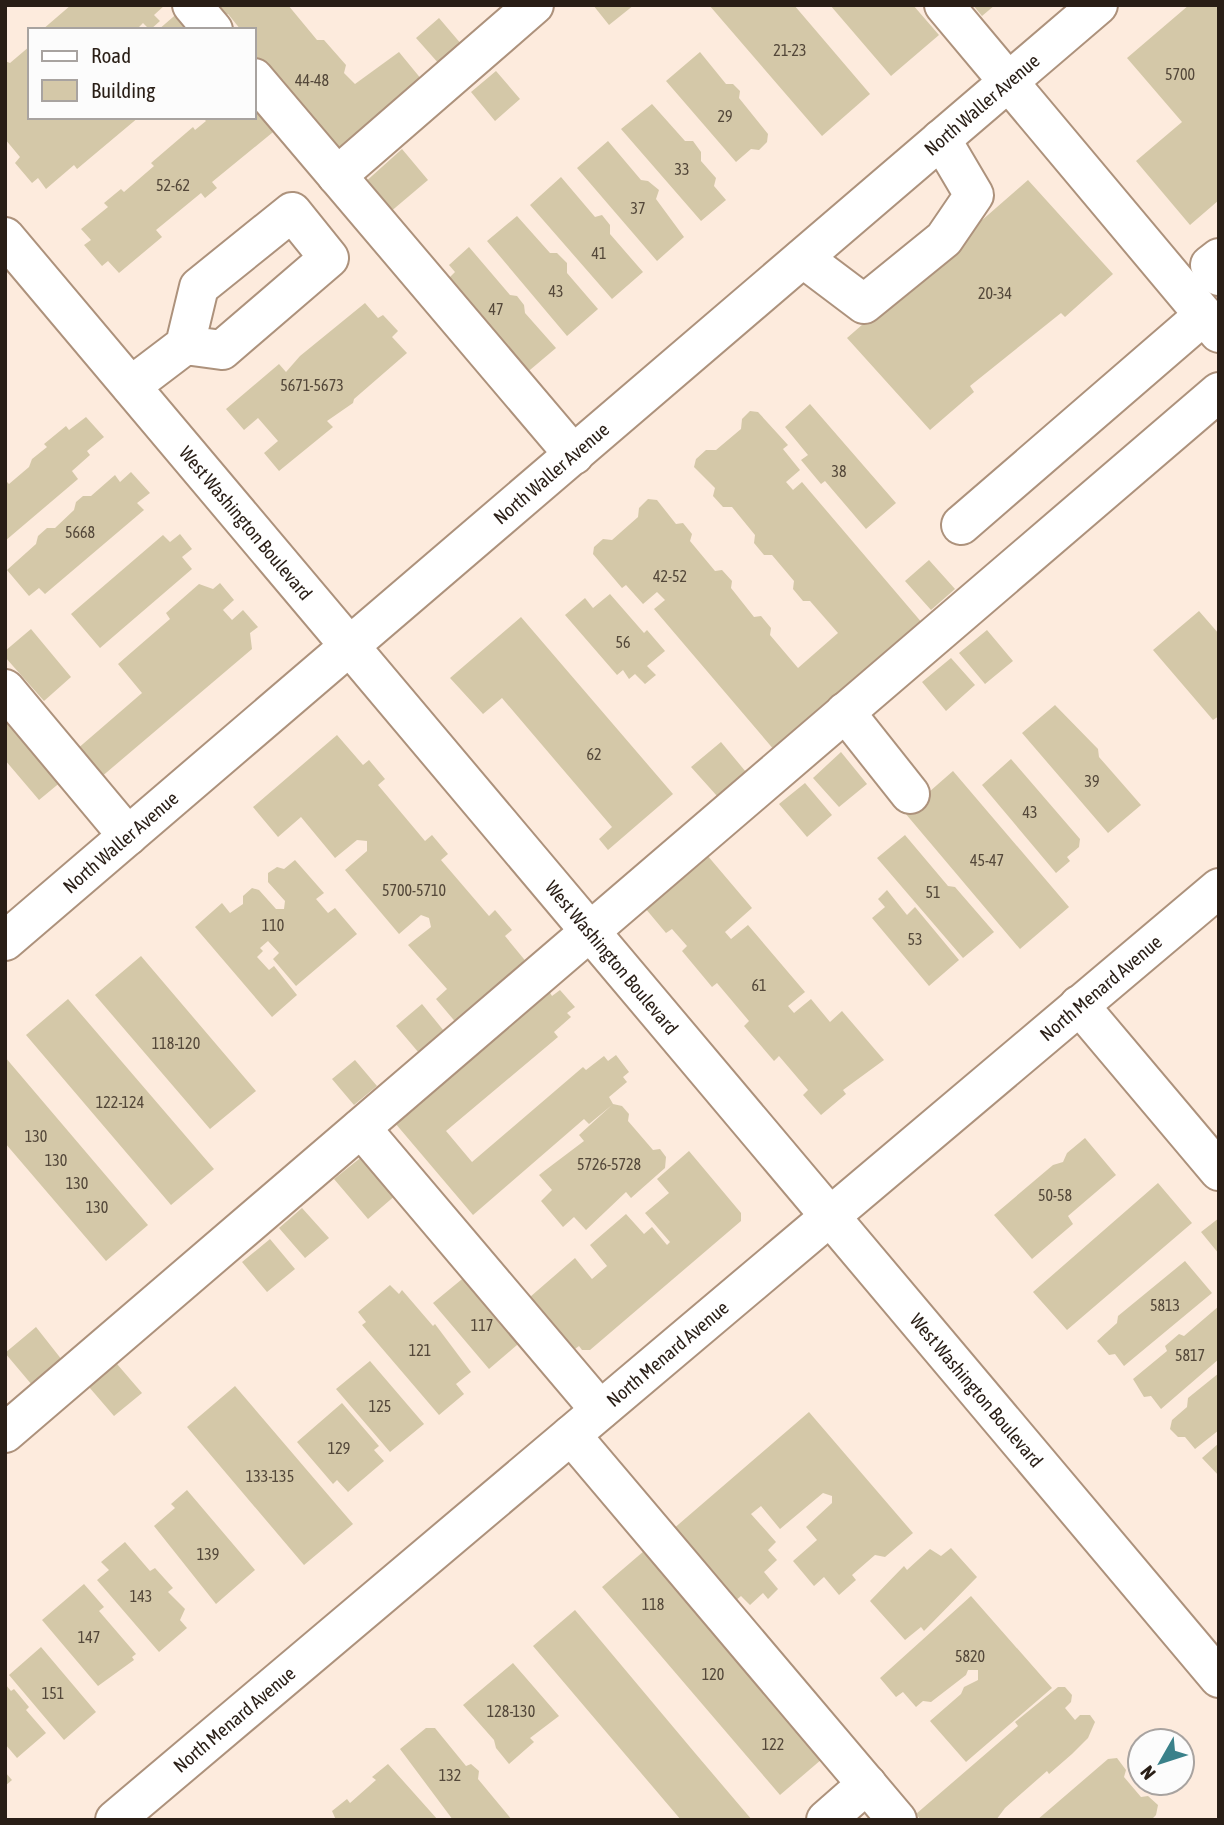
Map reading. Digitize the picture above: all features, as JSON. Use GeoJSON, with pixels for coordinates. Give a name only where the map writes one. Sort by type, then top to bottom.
{"type":"FeatureCollection","features":[{"type":"Feature","properties":{"kind":"street"},"geometry":{"type":"LineString","coordinates":[[192,5],[211,28]]}},
{"type":"Feature","properties":{"kind":"street"},"geometry":{"type":"LineString","coordinates":[[337,176],[534,5]]}},
{"type":"Feature","properties":{"kind":"street"},"geometry":{"type":"LineString","coordinates":[[944,5],[1211,324],[961,525]]}},
{"type":"Feature","properties":{"kind":"street","name":"North Waller Avenue"},"geometry":{"type":"LineString","coordinates":[[5,941],[1098,5]]}},
{"type":"Feature","properties":{"kind":"street"},"geometry":{"type":"LineString","coordinates":[[256,80],[574,454]]}},
{"type":"Feature","properties":{"kind":"street"},"geometry":{"type":"LineString","coordinates":[[803,258],[864,304],[944,240],[974,195],[942,139]]}},
{"type":"Feature","properties":{"kind":"street","name":"West Washington Boulevard"},"geometry":{"type":"LineString","coordinates":[[5,237],[1219,1678]]}},
{"type":"Feature","properties":{"kind":"street"},"geometry":{"type":"LineString","coordinates":[[1219,258],[1210,265],[1219,276]]}},
{"type":"Feature","properties":{"kind":"street"},"geometry":{"type":"LineString","coordinates":[[131,386],[185,345]]}},
{"type":"Feature","properties":{"kind":"street"},"geometry":{"type":"LineString","coordinates":[[5,1433],[1219,392]]}},
{"type":"Feature","properties":{"kind":"street"},"geometry":{"type":"LineString","coordinates":[[5,689],[128,836]]}},
{"type":"Feature","properties":{"kind":"street"},"geometry":{"type":"LineString","coordinates":[[845,712],[910,794]]}},
{"type":"Feature","properties":{"kind":"street","name":"North Menard Avenue"},"geometry":{"type":"LineString","coordinates":[[115,1820],[1219,888]]}},
{"type":"Feature","properties":{"kind":"street"},"geometry":{"type":"LineString","coordinates":[[1079,1005],[1219,1171]]}},
{"type":"Feature","properties":{"kind":"street"},"geometry":{"type":"LineString","coordinates":[[361,1128],[600,1410]]}},
{"type":"Feature","properties":{"kind":"street"},"geometry":{"type":"LineString","coordinates":[[571,1435],[897,1820]]}},
{"type":"Feature","properties":{"kind":"street"},"geometry":{"type":"LineString","coordinates":[[826,1820],[867,1784]]}},
{"type":"Feature","properties":{"kind":"building"},"geometry":{"type":"Polygon","coordinates":[[[71,5],[165,5],[154,15],[160,21],[152,28],[143,23],[138,28],[44,28],[71,5]]]}},
{"type":"Feature","properties":{"kind":"building"},"geometry":{"type":"Polygon","coordinates":[[[210,5],[288,5],[317,40],[324,40],[346,65],[344,73],[355,84],[399,52],[422,80],[336,154],[285,94],[290,90],[283,80],[277,85],[256,61],[256,28],[239,28],[228,14],[222,19],[210,5]]]}},
{"type":"Feature","properties":{"kind":"building"},"geometry":{"type":"Polygon","coordinates":[[[593,5],[634,5],[609,25],[593,5]]]}},
{"type":"Feature","properties":{"kind":"building"},"geometry":{"type":"Polygon","coordinates":[[[709,5],[794,5],[870,94],[822,136],[709,5]]]}},
{"type":"Feature","properties":{"kind":"building"},"geometry":{"type":"Polygon","coordinates":[[[830,5],[913,5],[939,35],[891,76],[830,5]]]}},
{"type":"Feature","properties":{"kind":"building"},"geometry":{"type":"Polygon","coordinates":[[[973,5],[995,5],[982,16],[973,5]]]}},
{"type":"Feature","properties":{"kind":"building"},"geometry":{"type":"Polygon","coordinates":[[[1189,5],[1219,5],[1219,200],[1190,225],[1136,161],[1182,122],[1127,58],[1189,5]]]}},
{"type":"Feature","properties":{"kind":"building"},"geometry":{"type":"Polygon","coordinates":[[[180,11],[193,28],[160,28],[180,11]]]}},
{"type":"Feature","properties":{"kind":"building"},"geometry":{"type":"Polygon","coordinates":[[[439,18],[462,45],[440,65],[416,38],[439,18]]]}},
{"type":"Feature","properties":{"kind":"building"},"geometry":{"type":"Polygon","coordinates":[[[28,48],[28,119],[137,119],[77,169],[74,165],[46,189],[38,178],[32,183],[15,163],[20,157],[5,139],[5,61],[10,63],[28,48]]]}},
{"type":"Feature","properties":{"kind":"building"},"geometry":{"type":"Polygon","coordinates":[[[700,52],[726,84],[733,84],[740,91],[739,98],[768,134],[767,142],[759,150],[751,149],[736,162],[666,81],[700,52]]]}},
{"type":"Feature","properties":{"kind":"building"},"geometry":{"type":"Polygon","coordinates":[[[496,71],[520,99],[495,121],[471,92],[496,71]]]}},
{"type":"Feature","properties":{"kind":"building"},"geometry":{"type":"Polygon","coordinates":[[[256,101],[278,128],[212,182],[217,188],[205,198],[201,193],[156,230],[162,237],[119,273],[108,261],[102,266],[84,245],[91,240],[81,229],[108,207],[104,203],[121,189],[124,192],[154,166],[151,163],[193,127],[195,130],[206,121],[204,119],[256,119],[256,101]]]}},
{"type":"Feature","properties":{"kind":"building"},"geometry":{"type":"Polygon","coordinates":[[[652,104],[685,141],[693,141],[701,152],[701,161],[716,178],[714,186],[726,200],[701,221],[621,129],[652,104]]]}},
{"type":"Feature","properties":{"kind":"building"},"geometry":{"type":"Polygon","coordinates":[[[608,141],[641,180],[648,181],[659,190],[656,199],[684,237],[657,261],[577,168],[608,141]]]}},
{"type":"Feature","properties":{"kind":"building"},"geometry":{"type":"Polygon","coordinates":[[[402,149],[428,180],[389,213],[363,184],[402,149]]]}},
{"type":"Feature","properties":{"kind":"building"},"geometry":{"type":"Polygon","coordinates":[[[561,177],[595,217],[602,215],[610,225],[610,234],[643,272],[612,299],[530,205],[561,177]]]}},
{"type":"Feature","properties":{"kind":"building"},"geometry":{"type":"Polygon","coordinates":[[[1028,180],[1113,274],[1065,317],[1061,313],[970,386],[974,392],[930,430],[847,338],[1028,180]]]}},
{"type":"Feature","properties":{"kind":"building"},"geometry":{"type":"Polygon","coordinates":[[[517,216],[550,253],[557,253],[567,263],[567,273],[598,309],[567,336],[487,241],[517,216]]]}},
{"type":"Feature","properties":{"kind":"building"},"geometry":{"type":"Polygon","coordinates":[[[469,247],[510,295],[517,296],[524,305],[525,313],[556,348],[524,375],[444,283],[455,272],[449,265],[469,247]]]}},
{"type":"Feature","properties":{"kind":"building"},"geometry":{"type":"Polygon","coordinates":[[[365,303],[378,318],[383,315],[398,331],[392,337],[407,353],[354,399],[353,403],[327,421],[333,427],[279,471],[264,453],[278,441],[258,418],[244,430],[226,409],[279,364],[286,372],[300,356],[365,303]]]}},
{"type":"Feature","properties":{"kind":"building"},"geometry":{"type":"Polygon","coordinates":[[[810,404],[896,503],[866,529],[825,481],[821,484],[801,460],[808,455],[785,427],[810,404]]]}},
{"type":"Feature","properties":{"kind":"building"},"geometry":{"type":"Polygon","coordinates":[[[750,411],[758,412],[788,445],[783,449],[800,470],[786,482],[793,490],[802,482],[923,624],[775,751],[654,609],[665,600],[657,592],[643,604],[626,585],[622,588],[593,554],[594,547],[603,539],[612,540],[638,517],[639,508],[648,499],[657,500],[676,524],[683,523],[692,534],[690,541],[715,571],[722,570],[732,581],[731,588],[754,617],[761,616],[771,628],[770,635],[798,668],[838,633],[810,601],[803,601],[793,589],[794,581],[772,555],[764,555],[754,543],[755,535],[732,507],[723,507],[713,496],[715,488],[694,467],[696,459],[706,450],[716,450],[741,429],[742,419],[750,411]]]}},
{"type":"Feature","properties":{"kind":"building"},"geometry":{"type":"Polygon","coordinates":[[[86,417],[104,437],[87,451],[90,455],[72,471],[78,479],[5,541],[5,480],[9,484],[47,447],[44,444],[66,426],[69,430],[86,417]]]}},
{"type":"Feature","properties":{"kind":"building"},"geometry":{"type":"Polygon","coordinates":[[[131,472],[150,493],[137,503],[144,510],[45,594],[39,588],[29,596],[7,570],[36,544],[38,536],[47,528],[55,528],[74,510],[76,502],[83,496],[91,496],[115,475],[120,482],[131,472]]]}},
{"type":"Feature","properties":{"kind":"building"},"geometry":{"type":"Polygon","coordinates":[[[180,534],[192,549],[182,557],[192,569],[100,648],[71,614],[163,535],[170,542],[180,534]]]}},
{"type":"Feature","properties":{"kind":"building"},"geometry":{"type":"Polygon","coordinates":[[[929,560],[955,589],[931,610],[905,581],[929,560]]]}},
{"type":"Feature","properties":{"kind":"building"},"geometry":{"type":"Polygon","coordinates":[[[220,583],[234,600],[223,610],[232,620],[243,610],[258,627],[250,633],[252,649],[100,778],[76,750],[142,693],[118,664],[170,619],[166,613],[199,584],[213,589],[220,583]]]}},
{"type":"Feature","properties":{"kind":"building"},"geometry":{"type":"Polygon","coordinates":[[[610,594],[644,633],[647,630],[665,651],[647,666],[656,675],[645,684],[635,674],[629,679],[623,670],[617,675],[565,615],[585,598],[593,608],[610,594]]]}},
{"type":"Feature","properties":{"kind":"building"},"geometry":{"type":"Polygon","coordinates":[[[1199,611],[1219,634],[1219,716],[1213,720],[1153,650],[1199,611]]]}},
{"type":"Feature","properties":{"kind":"building"},"geometry":{"type":"Polygon","coordinates":[[[521,617],[673,794],[608,850],[599,839],[612,827],[502,698],[483,714],[450,678],[521,617]]]}},
{"type":"Feature","properties":{"kind":"building"},"geometry":{"type":"Polygon","coordinates":[[[31,629],[71,677],[44,701],[5,657],[5,651],[31,629]]]}},
{"type":"Feature","properties":{"kind":"building"},"geometry":{"type":"Polygon","coordinates":[[[987,630],[1013,661],[985,684],[959,653],[987,630]]]}},
{"type":"Feature","properties":{"kind":"building"},"geometry":{"type":"Polygon","coordinates":[[[951,658],[975,685],[946,711],[922,682],[951,658]]]}},
{"type":"Feature","properties":{"kind":"building"},"geometry":{"type":"Polygon","coordinates":[[[1055,705],[1098,749],[1099,757],[1141,805],[1108,833],[1022,733],[1055,705]]]}},
{"type":"Feature","properties":{"kind":"building"},"geometry":{"type":"Polygon","coordinates":[[[5,715],[62,781],[39,800],[5,760],[5,715]]]}},
{"type":"Feature","properties":{"kind":"building"},"geometry":{"type":"Polygon","coordinates":[[[337,735],[363,765],[369,760],[385,779],[378,785],[425,841],[432,835],[448,854],[441,860],[489,916],[495,910],[512,930],[505,936],[528,964],[458,1025],[436,999],[447,989],[408,945],[431,927],[429,918],[421,915],[399,934],[345,870],[367,851],[367,841],[357,840],[335,858],[301,817],[278,837],[253,807],[337,735]]]}},
{"type":"Feature","properties":{"kind":"building"},"geometry":{"type":"Polygon","coordinates":[[[721,742],[746,772],[717,796],[691,767],[721,742]]]}},
{"type":"Feature","properties":{"kind":"building"},"geometry":{"type":"Polygon","coordinates":[[[841,752],[867,784],[839,807],[813,778],[841,752]]]}},
{"type":"Feature","properties":{"kind":"building"},"geometry":{"type":"Polygon","coordinates":[[[1011,759],[1080,839],[1079,847],[1067,857],[1070,861],[1056,873],[982,785],[1011,759]]]}},
{"type":"Feature","properties":{"kind":"building"},"geometry":{"type":"Polygon","coordinates":[[[953,771],[1069,907],[1020,949],[905,813],[953,771]]]}},
{"type":"Feature","properties":{"kind":"building"},"geometry":{"type":"Polygon","coordinates":[[[805,783],[832,815],[807,837],[779,804],[805,783]]]}},
{"type":"Feature","properties":{"kind":"building"},"geometry":{"type":"Polygon","coordinates":[[[905,835],[948,886],[955,887],[994,932],[963,958],[877,858],[905,835]]]}},
{"type":"Feature","properties":{"kind":"building"},"geometry":{"type":"Polygon","coordinates":[[[707,855],[752,908],[725,932],[731,939],[748,925],[805,992],[788,1006],[794,1013],[811,999],[830,1022],[842,1011],[884,1060],[843,1090],[846,1094],[821,1115],[803,1095],[808,1090],[779,1056],[774,1061],[744,1026],[749,1021],[717,983],[712,987],[682,951],[687,946],[672,929],[666,933],[645,908],[707,855]]]}},
{"type":"Feature","properties":{"kind":"building"},"geometry":{"type":"Polygon","coordinates":[[[295,860],[324,893],[316,899],[328,913],[335,908],[357,934],[296,986],[273,959],[279,953],[268,941],[260,948],[263,951],[257,957],[269,970],[274,966],[297,995],[272,1017],[195,927],[222,903],[230,913],[243,904],[243,896],[252,888],[259,890],[276,909],[284,909],[285,901],[268,882],[268,873],[277,867],[284,869],[295,860]]]}},
{"type":"Feature","properties":{"kind":"building"},"geometry":{"type":"Polygon","coordinates":[[[887,890],[907,915],[915,907],[959,960],[929,986],[872,918],[885,907],[878,899],[887,890]]]}},
{"type":"Feature","properties":{"kind":"building"},"geometry":{"type":"Polygon","coordinates":[[[141,956],[256,1091],[210,1129],[95,995],[141,956]]]}},
{"type":"Feature","properties":{"kind":"building"},"geometry":{"type":"Polygon","coordinates":[[[560,990],[575,1007],[567,1013],[571,1017],[554,1032],[558,1037],[446,1131],[472,1162],[583,1067],[586,1070],[604,1056],[608,1061],[616,1055],[629,1072],[623,1077],[627,1082],[609,1097],[613,1104],[622,1106],[629,1114],[628,1121],[653,1150],[660,1149],[666,1157],[665,1168],[631,1198],[626,1192],[586,1230],[574,1217],[563,1227],[541,1201],[552,1190],[539,1175],[584,1141],[579,1135],[612,1105],[589,1124],[584,1119],[473,1215],[395,1123],[549,991],[552,996],[560,990]]]}},
{"type":"Feature","properties":{"kind":"building"},"geometry":{"type":"Polygon","coordinates":[[[68,999],[214,1169],[171,1205],[26,1035],[68,999]]]}},
{"type":"Feature","properties":{"kind":"building"},"geometry":{"type":"Polygon","coordinates":[[[422,1004],[444,1031],[419,1053],[396,1026],[422,1004]]]}},
{"type":"Feature","properties":{"kind":"building"},"geometry":{"type":"Polygon","coordinates":[[[5,1057],[148,1225],[106,1261],[5,1143],[5,1057]]]}},
{"type":"Feature","properties":{"kind":"building"},"geometry":{"type":"Polygon","coordinates":[[[355,1060],[377,1086],[354,1105],[332,1079],[355,1060]]]}},
{"type":"Feature","properties":{"kind":"building"},"geometry":{"type":"Polygon","coordinates":[[[1085,1138],[1116,1175],[1068,1216],[1073,1224],[1032,1259],[994,1215],[1053,1165],[1063,1162],[1067,1153],[1085,1138]]]}},
{"type":"Feature","properties":{"kind":"building"},"geometry":{"type":"Polygon","coordinates":[[[689,1151],[741,1213],[741,1221],[590,1350],[582,1350],[579,1346],[575,1349],[530,1297],[575,1258],[592,1279],[607,1266],[590,1245],[626,1214],[644,1234],[652,1227],[667,1245],[670,1242],[645,1213],[669,1193],[657,1179],[689,1151]]]}},
{"type":"Feature","properties":{"kind":"building"},"geometry":{"type":"Polygon","coordinates":[[[364,1155],[397,1194],[368,1219],[334,1179],[364,1155]]]}},
{"type":"Feature","properties":{"kind":"building"},"geometry":{"type":"Polygon","coordinates":[[[1158,1183],[1192,1223],[1067,1330],[1033,1292],[1158,1183]]]}},
{"type":"Feature","properties":{"kind":"building"},"geometry":{"type":"Polygon","coordinates":[[[302,1208],[329,1238],[305,1258],[279,1228],[302,1208]]]}},
{"type":"Feature","properties":{"kind":"building"},"geometry":{"type":"Polygon","coordinates":[[[1219,1218],[1219,1254],[1201,1232],[1219,1218]]]}},
{"type":"Feature","properties":{"kind":"building"},"geometry":{"type":"Polygon","coordinates":[[[270,1239],[295,1269],[267,1292],[242,1262],[270,1239]]]}},
{"type":"Feature","properties":{"kind":"building"},"geometry":{"type":"Polygon","coordinates":[[[1185,1261],[1212,1293],[1124,1366],[1115,1354],[1109,1355],[1097,1341],[1117,1323],[1118,1316],[1185,1261]]]}},
{"type":"Feature","properties":{"kind":"building"},"geometry":{"type":"Polygon","coordinates":[[[467,1275],[524,1339],[489,1369],[433,1303],[467,1275]]]}},
{"type":"Feature","properties":{"kind":"building"},"geometry":{"type":"Polygon","coordinates":[[[390,1285],[399,1294],[402,1290],[433,1326],[435,1324],[471,1372],[456,1384],[464,1394],[439,1415],[362,1325],[366,1322],[358,1312],[390,1285]]]}},
{"type":"Feature","properties":{"kind":"building"},"geometry":{"type":"Polygon","coordinates":[[[1219,1306],[1219,1359],[1161,1409],[1151,1396],[1144,1397],[1133,1379],[1167,1351],[1165,1346],[1179,1334],[1184,1336],[1219,1306]]]}},
{"type":"Feature","properties":{"kind":"building"},"geometry":{"type":"Polygon","coordinates":[[[36,1327],[62,1360],[32,1385],[5,1353],[36,1327]]]}},
{"type":"Feature","properties":{"kind":"building"},"geometry":{"type":"Polygon","coordinates":[[[370,1361],[424,1424],[390,1452],[336,1389],[370,1361]]]}},
{"type":"Feature","properties":{"kind":"building"},"geometry":{"type":"Polygon","coordinates":[[[117,1364],[142,1393],[114,1416],[89,1387],[117,1364]]]}},
{"type":"Feature","properties":{"kind":"building"},"geometry":{"type":"Polygon","coordinates":[[[1219,1373],[1219,1430],[1195,1449],[1185,1437],[1178,1437],[1170,1429],[1172,1420],[1187,1407],[1188,1398],[1219,1373]]]}},
{"type":"Feature","properties":{"kind":"building"},"geometry":{"type":"Polygon","coordinates":[[[235,1386],[353,1524],[304,1565],[187,1427],[235,1386]]]}},
{"type":"Feature","properties":{"kind":"building"},"geometry":{"type":"Polygon","coordinates":[[[342,1403],[379,1446],[374,1450],[384,1461],[348,1492],[337,1480],[333,1484],[297,1442],[342,1403]]]}},
{"type":"Feature","properties":{"kind":"building"},"geometry":{"type":"Polygon","coordinates":[[[809,1412],[913,1533],[885,1557],[875,1555],[852,1575],[856,1580],[839,1595],[824,1577],[814,1586],[793,1561],[817,1540],[806,1527],[832,1503],[832,1496],[823,1493],[780,1529],[761,1506],[751,1514],[776,1542],[768,1550],[777,1560],[764,1572],[778,1589],[768,1599],[763,1593],[750,1605],[741,1596],[734,1602],[672,1530],[809,1412]]]}},
{"type":"Feature","properties":{"kind":"building"},"geometry":{"type":"Polygon","coordinates":[[[1219,1443],[1219,1476],[1202,1458],[1219,1443]]]}},
{"type":"Feature","properties":{"kind":"building"},"geometry":{"type":"Polygon","coordinates":[[[187,1490],[255,1570],[216,1604],[154,1526],[175,1508],[171,1504],[187,1490]]]}},
{"type":"Feature","properties":{"kind":"building"},"geometry":{"type":"Polygon","coordinates":[[[125,1542],[150,1571],[155,1568],[173,1588],[168,1592],[185,1609],[180,1620],[187,1628],[159,1652],[97,1580],[109,1570],[101,1562],[125,1542]]]}},
{"type":"Feature","properties":{"kind":"building"},"geometry":{"type":"Polygon","coordinates":[[[951,1548],[977,1577],[924,1631],[921,1627],[905,1640],[870,1601],[904,1566],[907,1570],[930,1549],[941,1556],[951,1548]]]}},
{"type":"Feature","properties":{"kind":"building"},"geometry":{"type":"Polygon","coordinates":[[[644,1551],[822,1759],[780,1795],[602,1587],[644,1551]]]}},
{"type":"Feature","properties":{"kind":"building"},"geometry":{"type":"Polygon","coordinates":[[[84,1584],[104,1607],[99,1611],[136,1654],[132,1657],[134,1660],[98,1686],[42,1620],[84,1584]]]}},
{"type":"Feature","properties":{"kind":"building"},"geometry":{"type":"Polygon","coordinates":[[[971,1596],[1052,1688],[966,1762],[930,1721],[961,1694],[964,1687],[978,1680],[978,1670],[968,1670],[966,1675],[931,1702],[923,1701],[916,1707],[903,1692],[896,1697],[880,1678],[971,1596]]]}},
{"type":"Feature","properties":{"kind":"building"},"geometry":{"type":"Polygon","coordinates":[[[575,1610],[752,1820],[681,1820],[533,1646],[575,1610]]]}},
{"type":"Feature","properties":{"kind":"building"},"geometry":{"type":"Polygon","coordinates":[[[41,1647],[96,1712],[64,1740],[9,1675],[41,1647]]]}},
{"type":"Feature","properties":{"kind":"building"},"geometry":{"type":"Polygon","coordinates":[[[513,1663],[559,1716],[530,1738],[534,1742],[509,1764],[496,1748],[494,1740],[463,1705],[513,1663]]]}},
{"type":"Feature","properties":{"kind":"building"},"geometry":{"type":"Polygon","coordinates":[[[5,1684],[11,1691],[14,1689],[29,1707],[26,1710],[46,1733],[17,1758],[5,1744],[5,1684]]]}},
{"type":"Feature","properties":{"kind":"building"},"geometry":{"type":"Polygon","coordinates":[[[1058,1687],[1065,1687],[1072,1695],[1071,1702],[1065,1708],[1075,1720],[1080,1715],[1090,1715],[1095,1722],[1088,1738],[1072,1754],[1049,1774],[1047,1771],[1005,1808],[996,1820],[921,1820],[916,1814],[1018,1726],[1015,1722],[1058,1687]]]}},
{"type":"Feature","properties":{"kind":"building"},"geometry":{"type":"Polygon","coordinates":[[[426,1728],[435,1728],[466,1766],[471,1764],[479,1771],[478,1779],[512,1820],[453,1820],[400,1749],[426,1728]]]}},
{"type":"Feature","properties":{"kind":"building"},"geometry":{"type":"Polygon","coordinates":[[[1117,1758],[1126,1770],[1126,1797],[1149,1797],[1158,1805],[1156,1815],[1151,1820],[1037,1820],[1108,1759],[1117,1758]]]}},
{"type":"Feature","properties":{"kind":"building"},"geometry":{"type":"Polygon","coordinates":[[[388,1764],[438,1820],[336,1820],[332,1811],[347,1799],[350,1803],[376,1780],[372,1777],[388,1764]]]}},
{"type":"Feature","properties":{"kind":"building"},"geometry":{"type":"Polygon","coordinates":[[[5,1772],[12,1780],[5,1786],[5,1772]]]}}]}
